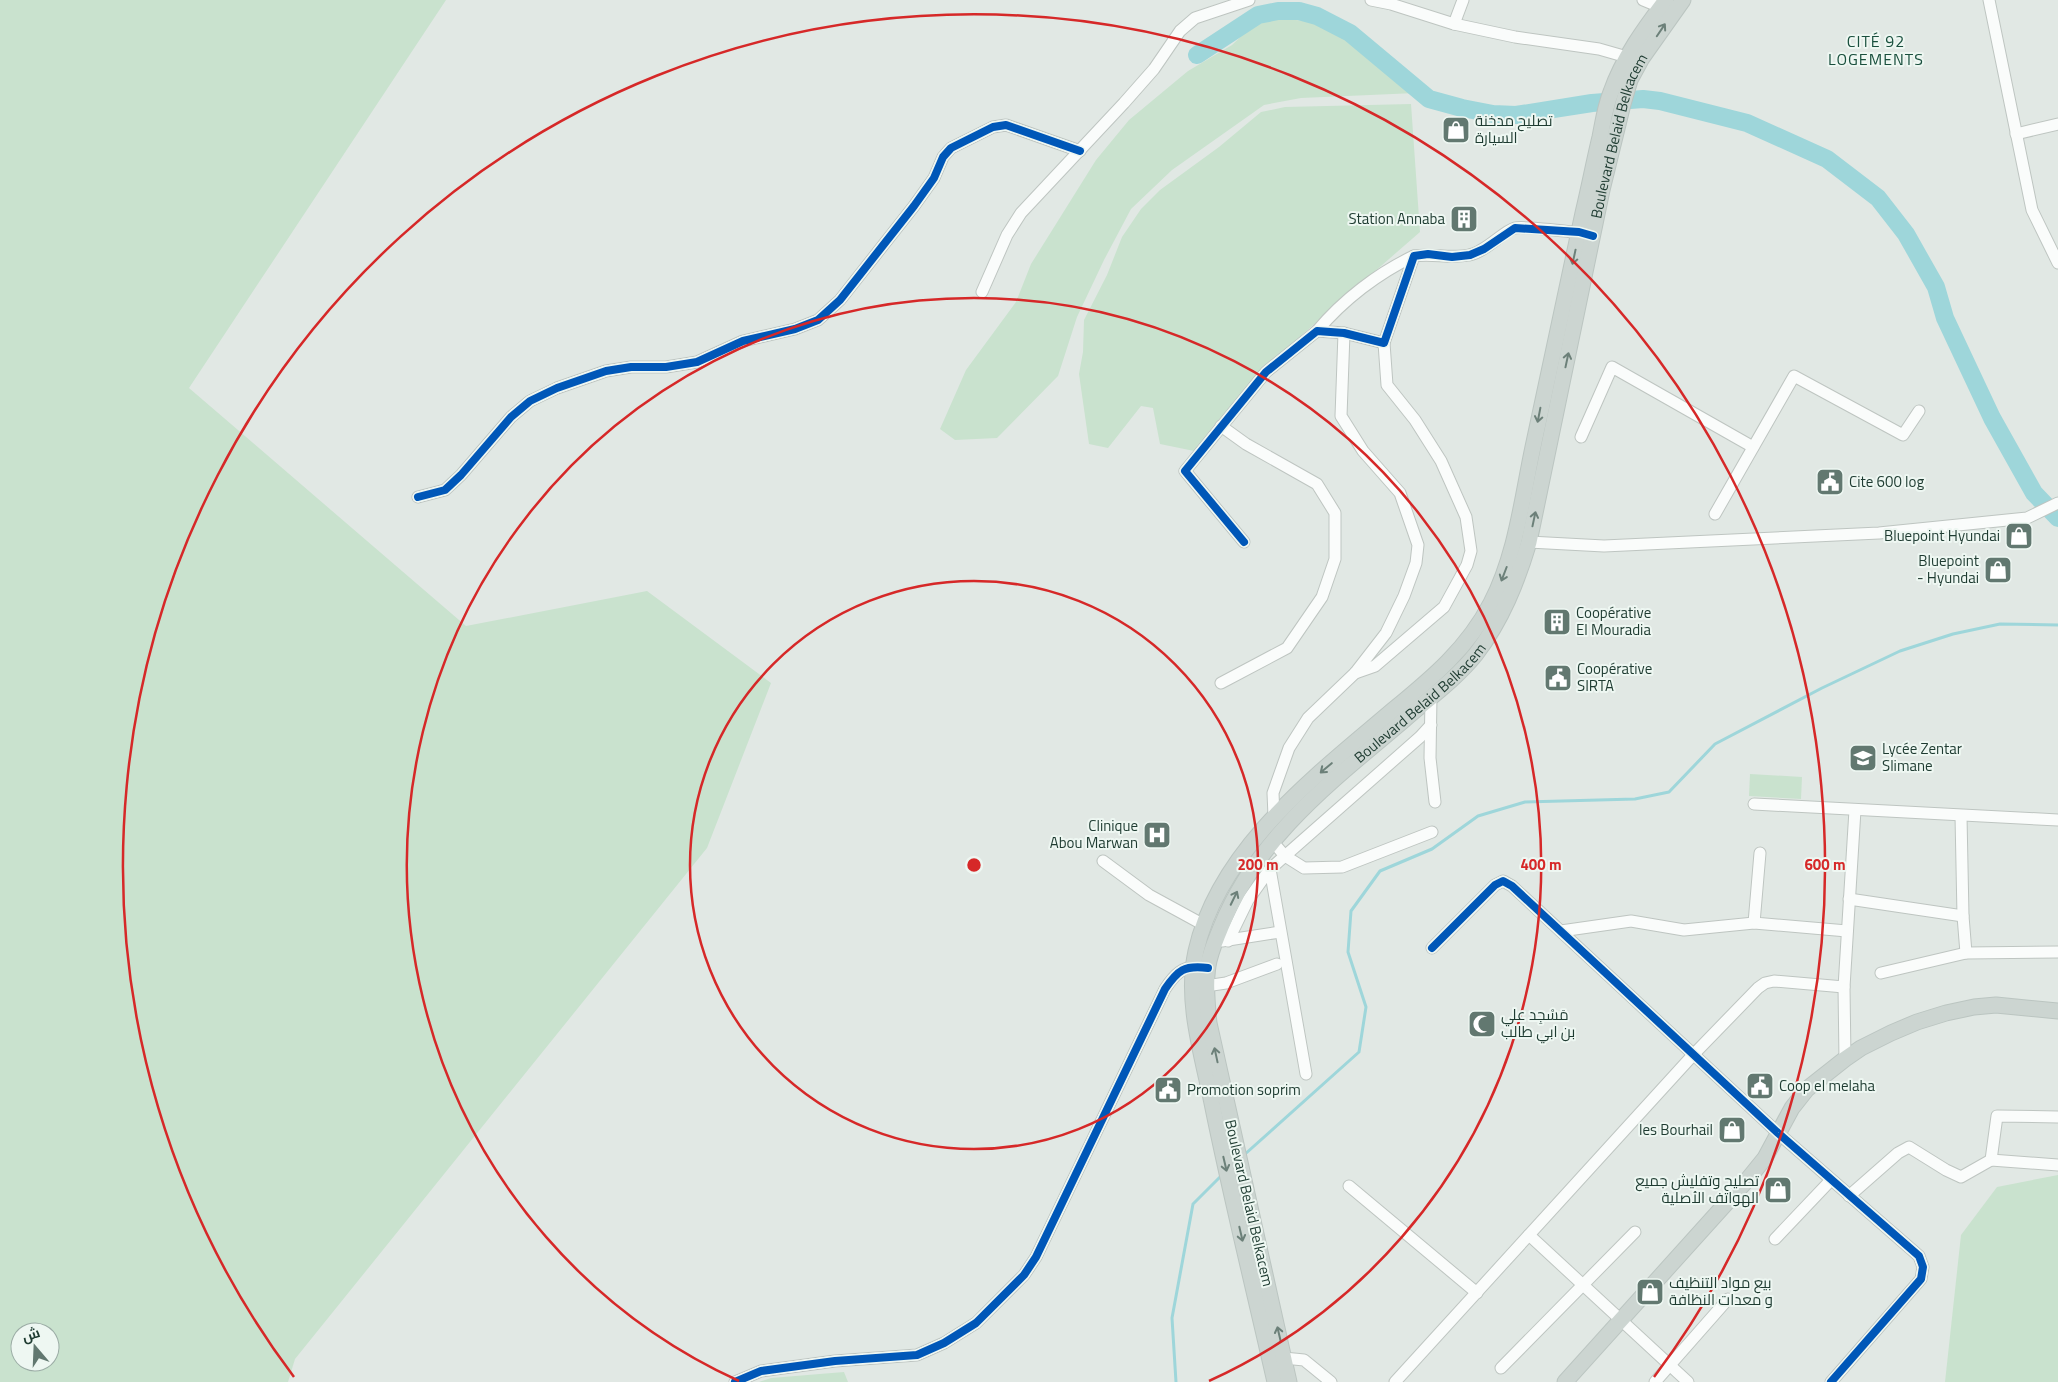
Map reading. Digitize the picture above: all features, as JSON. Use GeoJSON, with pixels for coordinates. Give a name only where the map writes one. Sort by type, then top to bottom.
{"type":"FeatureCollection","features":[{"type":"Feature","properties":{"kind":"main road","name":"Boulevard Belaid Belkacem"},"geometry":{"type":"LineString","coordinates":[[1275,1382],[1227,1139],[1196,1024],[1204,925],[1224,883],[1274,816],[1306,784],[1435,675],[1475,631],[1491,603],[1505,573],[1515,538],[1586,234],[1628,87],[1642,58],[1683,0]]}},
{"type":"Feature","properties":{"kind":"main road","name":"Boulevard Belaid Belkacem"},"geometry":{"type":"LineString","coordinates":[[1201,967],[1222,941],[1239,888],[1284,826],[1312,798],[1452,679],[1475,655],[1503,612],[1519,577],[1530,542],[1586,234],[1608,100],[1637,38],[1663,4]]}},
{"type":"Feature","properties":{"kind":"main road"},"geometry":{"type":"LineString","coordinates":[[1565,1382],[1766,1158],[1792,1108],[1807,1089],[1845,1058],[1891,1033],[1946,1013],[1996,1005],[2058,1011]]}},
{"type":"Feature","properties":{"kind":"main road","name":"Boulevard Belaid Belkacem"},"geometry":{"type":"LineString","coordinates":[[1236,1182],[1289,1382]]}},
{"type":"Feature","properties":{"kind":"street"},"geometry":{"type":"LineString","coordinates":[[982,292],[1007,235],[1021,213],[1154,69],[1180,30],[1194,18],[1249,0]]}},
{"type":"Feature","properties":{"kind":"street"},"geometry":{"type":"LineString","coordinates":[[1371,0],[1391,4],[1454,24],[1516,37],[1599,49],[1627,57]]}},
{"type":"Feature","properties":{"kind":"street"},"geometry":{"type":"LineString","coordinates":[[1454,24],[1463,0]]}},
{"type":"Feature","properties":{"kind":"street"},"geometry":{"type":"LineString","coordinates":[[1642,0],[1663,4]]}},
{"type":"Feature","properties":{"kind":"street"},"geometry":{"type":"LineString","coordinates":[[1988,0],[2032,210],[2058,263]]}},
{"type":"Feature","properties":{"kind":"street"},"geometry":{"type":"LineString","coordinates":[[2016,134],[2058,124]]}},
{"type":"Feature","properties":{"kind":"street"},"geometry":{"type":"LineString","coordinates":[[418,497],[444,490],[461,475],[511,418],[530,401],[557,388],[606,371],[631,367],[666,367],[697,362],[743,341],[795,329],[818,320],[840,300],[914,206],[934,178],[944,157],[952,148],[993,127],[1006,125],[1080,151]]}},
{"type":"Feature","properties":{"kind":"street"},"geometry":{"type":"LineString","coordinates":[[1244,542],[1185,471],[1266,372],[1318,332],[1329,317],[1377,277],[1414,256],[1428,254],[1452,257],[1470,255],[1484,249],[1515,228],[1586,234]]}},
{"type":"Feature","properties":{"kind":"street"},"geometry":{"type":"LineString","coordinates":[[1355,673],[1374,666],[1444,607],[1467,565],[1471,551],[1466,518],[1441,461],[1415,420],[1387,385],[1384,343],[1414,256]]}},
{"type":"Feature","properties":{"kind":"street"},"geometry":{"type":"LineString","coordinates":[[1318,332],[1344,333],[1384,343]]}},
{"type":"Feature","properties":{"kind":"street"},"geometry":{"type":"LineString","coordinates":[[1274,816],[1273,793],[1289,748],[1308,718],[1355,673],[1386,633],[1401,604],[1416,563],[1418,545],[1400,492],[1363,451],[1341,416],[1344,333]]}},
{"type":"Feature","properties":{"kind":"street"},"geometry":{"type":"LineString","coordinates":[[1581,436],[1612,367],[1753,447]]}},
{"type":"Feature","properties":{"kind":"street"},"geometry":{"type":"LineString","coordinates":[[1715,514],[1794,376],[1903,434],[1919,411]]}},
{"type":"Feature","properties":{"kind":"street"},"geometry":{"type":"LineString","coordinates":[[1220,683],[1286,648],[1322,597],[1335,559],[1335,513],[1318,484],[1246,444],[1221,426]]}},
{"type":"Feature","properties":{"kind":"street"},"geometry":{"type":"LineString","coordinates":[[1530,542],[1604,546],[1879,534],[2027,518],[2058,503]]}},
{"type":"Feature","properties":{"kind":"street"},"geometry":{"type":"LineString","coordinates":[[1431,697],[1430,758],[1436,802]]}},
{"type":"Feature","properties":{"kind":"street"},"geometry":{"type":"LineString","coordinates":[[1222,941],[1270,869],[1420,737],[1431,725]]}},
{"type":"Feature","properties":{"kind":"street"},"geometry":{"type":"LineString","coordinates":[[1754,804],[2058,820]]}},
{"type":"Feature","properties":{"kind":"street"},"geometry":{"type":"LineString","coordinates":[[1845,1058],[1844,987],[1855,810]]}},
{"type":"Feature","properties":{"kind":"street"},"geometry":{"type":"LineString","coordinates":[[1961,816],[1962,916],[1966,954]]}},
{"type":"Feature","properties":{"kind":"street"},"geometry":{"type":"LineString","coordinates":[[1272,842],[1285,856],[1304,868],[1342,867],[1432,832]]}},
{"type":"Feature","properties":{"kind":"street"},"geometry":{"type":"LineString","coordinates":[[1754,923],[1760,853]]}},
{"type":"Feature","properties":{"kind":"street"},"geometry":{"type":"LineString","coordinates":[[1103,861],[1149,895],[1204,925]]}},
{"type":"Feature","properties":{"kind":"street"},"geometry":{"type":"LineString","coordinates":[[1270,869],[1306,1074]]}},
{"type":"Feature","properties":{"kind":"street"},"geometry":{"type":"LineString","coordinates":[[1432,948],[1495,885],[1503,881],[1512,886],[1778,1133],[1919,1256],[1923,1267],[1920,1279],[1831,1382]]}},
{"type":"Feature","properties":{"kind":"street"},"geometry":{"type":"LineString","coordinates":[[1849,899],[1962,916]]}},
{"type":"Feature","properties":{"kind":"street"},"geometry":{"type":"LineString","coordinates":[[1560,932],[1631,921],[1684,930],[1754,923],[1847,931]]}},
{"type":"Feature","properties":{"kind":"street"},"geometry":{"type":"LineString","coordinates":[[1222,941],[1280,932]]}},
{"type":"Feature","properties":{"kind":"street"},"geometry":{"type":"LineString","coordinates":[[1881,973],[1966,954],[2058,952]]}},
{"type":"Feature","properties":{"kind":"street"},"geometry":{"type":"LineString","coordinates":[[1200,987],[1226,983],[1277,964]]}},
{"type":"Feature","properties":{"kind":"street"},"geometry":{"type":"LineString","coordinates":[[734,1382],[761,1371],[835,1361],[917,1355],[944,1343],[976,1323],[1024,1275],[1036,1257],[1165,989],[1175,974],[1201,967]]}},
{"type":"Feature","properties":{"kind":"street"},"geometry":{"type":"LineString","coordinates":[[1395,1382],[1693,1055],[1765,983],[1783,981],[1844,987]]}},
{"type":"Feature","properties":{"kind":"street"},"geometry":{"type":"LineString","coordinates":[[1991,1160],[1997,1116],[2058,1117]]}},
{"type":"Feature","properties":{"kind":"street"},"geometry":{"type":"LineString","coordinates":[[1849,1196],[1898,1153],[1909,1147],[1961,1177],[1991,1160],[2058,1165]]}},
{"type":"Feature","properties":{"kind":"street"},"geometry":{"type":"LineString","coordinates":[[1775,1239],[1832,1180]]}},
{"type":"Feature","properties":{"kind":"street"},"geometry":{"type":"LineString","coordinates":[[1349,1186],[1477,1293]]}},
{"type":"Feature","properties":{"kind":"street"},"geometry":{"type":"LineString","coordinates":[[1501,1368],[1636,1232]]}},
{"type":"Feature","properties":{"kind":"street"},"geometry":{"type":"LineString","coordinates":[[1530,1236],[1688,1382]]}},
{"type":"Feature","properties":{"kind":"street"},"geometry":{"type":"LineString","coordinates":[[1656,1382],[1728,1299]]}},
{"type":"Feature","properties":{"kind":"street"},"geometry":{"type":"LineString","coordinates":[[1284,1358],[1304,1360],[1331,1382]]}},
{"type":"Feature","properties":{"kind":"green space"},"geometry":{"type":"Polygon","coordinates":[[[0,0],[446,0],[189,388],[466,626],[647,591],[771,683],[707,848],[295,1359],[288,1382],[0,1382],[0,0]]]}},
{"type":"Feature","properties":{"kind":"green space"},"geometry":{"type":"Polygon","coordinates":[[[1269,18],[1308,21],[1347,37],[1416,93],[1301,98],[1264,105],[1172,170],[1131,209],[1077,317],[1058,376],[997,438],[955,440],[940,429],[966,370],[1016,302],[1031,264],[1096,160],[1129,120],[1188,71],[1232,45],[1255,23],[1269,18]]]}},
{"type":"Feature","properties":{"kind":"green space"},"geometry":{"type":"Polygon","coordinates":[[[1411,104],[1420,232],[1257,374],[1199,452],[1160,444],[1153,408],[1141,406],[1108,448],[1089,444],[1079,374],[1083,352],[1084,320],[1107,275],[1122,237],[1141,209],[1160,190],[1219,147],[1261,112],[1285,107],[1411,104]]]}},
{"type":"Feature","properties":{"kind":"green space"},"geometry":{"type":"Polygon","coordinates":[[[1750,774],[1802,777],[1801,799],[1749,796],[1750,774]]]}},
{"type":"Feature","properties":{"kind":"green space"},"geometry":{"type":"Polygon","coordinates":[[[2058,1175],[2058,1382],[1945,1382],[1961,1235],[1997,1187],[2058,1175]]]}},
{"type":"Feature","properties":{"kind":"green space"},"geometry":{"type":"Polygon","coordinates":[[[844,1372],[848,1382],[759,1382],[771,1378],[844,1372]]]}},
{"type":"Feature","properties":{"kind":"waterway"},"geometry":{"type":"LineString","coordinates":[[1197,55],[1258,15],[1278,11],[1299,11],[1317,16],[1350,33],[1429,99],[1493,114],[1516,115],[1592,103],[1643,99],[1660,101],[1747,123],[1827,159],[1878,198],[1906,234],[1936,287],[1945,318],[1992,418],[2034,493],[2058,518]]}},
{"type":"Feature","properties":{"kind":"waterway"},"geometry":{"type":"LineString","coordinates":[[1244,1155],[1359,1052],[1366,1007],[1348,952],[1351,911],[1380,871],[1432,849],[1478,816],[1525,802],[1635,799],[1669,792],[1715,744],[1822,688],[1900,651],[1953,634],[2000,624],[2058,625]]}},
{"type":"Feature","properties":{"kind":"waterway"},"geometry":{"type":"LineString","coordinates":[[1176,1382],[1172,1318],[1193,1204],[1223,1174]]}},
{"type":"Feature","properties":{"kind":"cycle path"},"geometry":{"type":"LineString","coordinates":[[418,497],[445,490],[461,475],[511,417],[530,401],[557,388],[606,371],[631,367],[666,367],[697,362],[743,341],[795,329],[818,320],[840,300],[914,206],[934,178],[943,157],[951,148],[993,127],[1006,125],[1080,151]]}},
{"type":"Feature","properties":{"kind":"cycle path"},"geometry":{"type":"LineString","coordinates":[[1244,542],[1185,471],[1266,372],[1317,331],[1344,333],[1384,343],[1414,256],[1428,254],[1452,257],[1470,255],[1484,249],[1515,228],[1579,232],[1593,236]]}},
{"type":"Feature","properties":{"kind":"cycle path"},"geometry":{"type":"LineString","coordinates":[[1432,948],[1495,885],[1503,881],[1512,886],[1778,1133],[1919,1256],[1923,1267],[1921,1279],[1831,1382]]}},
{"type":"Feature","properties":{"kind":"cycle path"},"geometry":{"type":"LineString","coordinates":[[735,1382],[761,1371],[835,1361],[917,1355],[944,1343],[976,1323],[1024,1275],[1036,1257],[1165,989],[1182,970],[1193,967],[1208,968]]}},
{"type":"Feature","properties":{"kind":"place","name":"تصليح مدخنة السيارة"},"geometry":{"type":"Point","coordinates":[1456,130]}},
{"type":"Feature","properties":{"kind":"place","name":"Station Annaba"},"geometry":{"type":"Point","coordinates":[1464,219]}},
{"type":"Feature","properties":{"kind":"place","name":"Cite 600 log"},"geometry":{"type":"Point","coordinates":[1830,482]}},
{"type":"Feature","properties":{"kind":"place","name":"Bluepoint Hyundai"},"geometry":{"type":"Point","coordinates":[2019,536]}},
{"type":"Feature","properties":{"kind":"place","name":"Bluepoint - Hyundai"},"geometry":{"type":"Point","coordinates":[1998,570]}},
{"type":"Feature","properties":{"kind":"place","name":"Coopérative El Mouradia"},"geometry":{"type":"Point","coordinates":[1557,622]}},
{"type":"Feature","properties":{"kind":"place","name":"Coopérative SIRTA"},"geometry":{"type":"Point","coordinates":[1558,678]}},
{"type":"Feature","properties":{"kind":"place","name":"Lycée Zentar Slimane"},"geometry":{"type":"Point","coordinates":[1863,758]}},
{"type":"Feature","properties":{"kind":"place","name":"Clinique Abou Marwan"},"geometry":{"type":"Point","coordinates":[1157,835]}},
{"type":"Feature","properties":{"kind":"place","name":"مَسْجِد علي بن ابي طالب"},"geometry":{"type":"Point","coordinates":[1482,1024]}},
{"type":"Feature","properties":{"kind":"place","name":"Coop el melaha"},"geometry":{"type":"Point","coordinates":[1760,1086]}},
{"type":"Feature","properties":{"kind":"place","name":"Promotion soprim"},"geometry":{"type":"Point","coordinates":[1168,1090]}},
{"type":"Feature","properties":{"kind":"place","name":"les Bourhail"},"geometry":{"type":"Point","coordinates":[1732,1130]}},
{"type":"Feature","properties":{"kind":"place","name":"تصليح وتفليش جميع الهواتف الأصلية"},"geometry":{"type":"Point","coordinates":[1778,1190]}},
{"type":"Feature","properties":{"kind":"place","name":"بيع مواد التنظيف و معدات النظافة"},"geometry":{"type":"Point","coordinates":[1650,1292]}},
{"type":"Feature","properties":{"kind":"district","name":"CITÉ 92 LOGEMENTS"},"geometry":{"type":"Point","coordinates":[1876,50]}}]}
